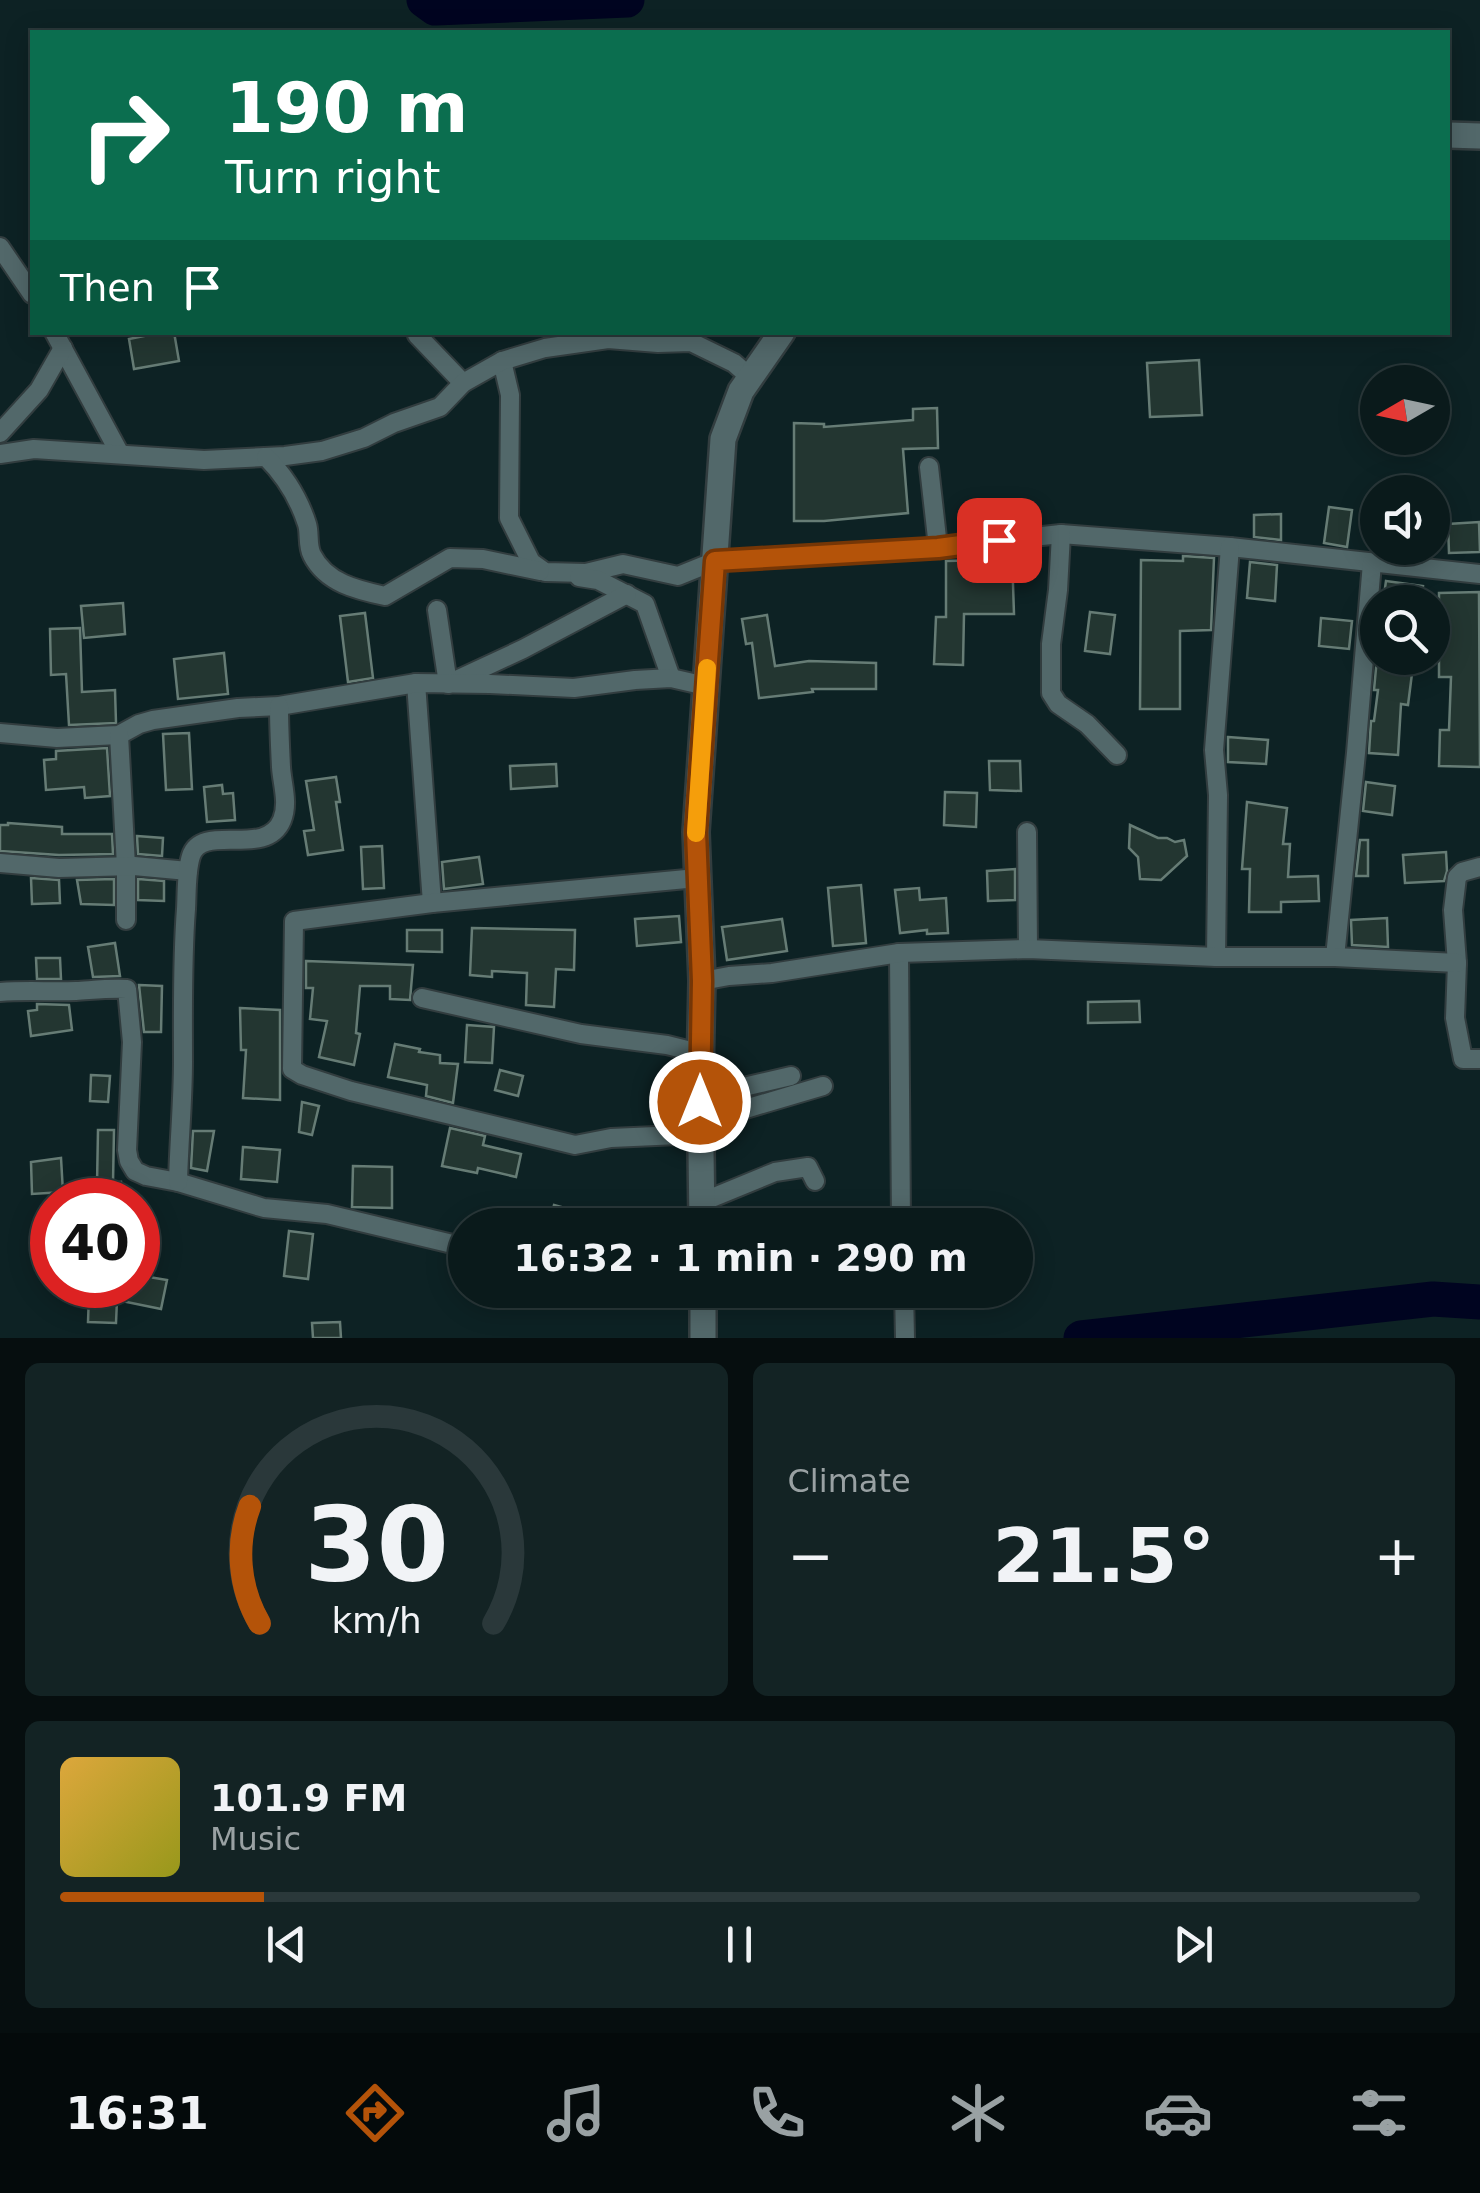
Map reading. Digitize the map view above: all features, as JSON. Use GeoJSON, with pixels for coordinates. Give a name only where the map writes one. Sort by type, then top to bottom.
{"type":"FeatureCollection","features":[{"type":"Feature","properties":{"kind":"street"},"geometry":{"type":"LineString","coordinates":[[1450,134],[1480,136]]}},
{"type":"Feature","properties":{"kind":"street"},"geometry":{"type":"LineString","coordinates":[[0,247],[30,291]]}},
{"type":"Feature","properties":{"kind":"street"},"geometry":{"type":"LineString","coordinates":[[417,335],[463,383]]}},
{"type":"Feature","properties":{"kind":"street"},"geometry":{"type":"LineString","coordinates":[[702,1208],[702,981],[696,832],[724,439],[741,392],[780,335]]}},
{"type":"Feature","properties":{"kind":"street"},"geometry":{"type":"LineString","coordinates":[[0,454],[34,449],[204,460],[322,451],[440,408],[463,383],[502,361],[545,348],[608,339],[691,342],[734,363],[751,378]]}},
{"type":"Feature","properties":{"kind":"street"},"geometry":{"type":"LineString","coordinates":[[0,433],[39,390],[59,340]]}},
{"type":"Feature","properties":{"kind":"street"},"geometry":{"type":"LineString","coordinates":[[59,340],[120,454]]}},
{"type":"Feature","properties":{"kind":"street"},"geometry":{"type":"LineString","coordinates":[[502,361],[510,395],[509,518],[531,562],[553,573],[586,573],[623,564],[678,576],[715,561],[938,548],[1061,534],[1360,562]]}},
{"type":"Feature","properties":{"kind":"street"},"geometry":{"type":"LineString","coordinates":[[266,457],[281,472],[298,502],[308,526],[310,553],[330,577],[352,588],[385,596],[450,558],[598,580],[645,604],[670,678]]}},
{"type":"Feature","properties":{"kind":"street"},"geometry":{"type":"LineString","coordinates":[[929,468],[938,548]]}},
{"type":"Feature","properties":{"kind":"street"},"geometry":{"type":"LineString","coordinates":[[1061,534],[1051,644],[1052,693],[1058,704],[1087,724],[1118,755]]}},
{"type":"Feature","properties":{"kind":"street"},"geometry":{"type":"LineString","coordinates":[[1216,957],[1218,795],[1214,750],[1230,548]]}},
{"type":"Feature","properties":{"kind":"street"},"geometry":{"type":"LineString","coordinates":[[1335,957],[1372,565]]}},
{"type":"Feature","properties":{"kind":"street"},"geometry":{"type":"LineString","coordinates":[[1392,565],[1480,574]]}},
{"type":"Feature","properties":{"kind":"street"},"geometry":{"type":"LineString","coordinates":[[448,684],[634,598],[660,572]]}},
{"type":"Feature","properties":{"kind":"street"},"geometry":{"type":"LineString","coordinates":[[437,610],[448,684]]}},
{"type":"Feature","properties":{"kind":"street"},"geometry":{"type":"LineString","coordinates":[[0,733],[57,738],[119,735],[154,720],[278,706],[416,684],[574,688],[670,678],[706,686]]}},
{"type":"Feature","properties":{"kind":"street"},"geometry":{"type":"LineString","coordinates":[[416,684],[432,903]]}},
{"type":"Feature","properties":{"kind":"street"},"geometry":{"type":"LineString","coordinates":[[178,1182],[188,871],[196,846],[212,840],[247,841],[269,834],[281,824],[285,806],[278,706]]}},
{"type":"Feature","properties":{"kind":"street"},"geometry":{"type":"LineString","coordinates":[[119,735],[126,920]]}},
{"type":"Feature","properties":{"kind":"street"},"geometry":{"type":"LineString","coordinates":[[1027,832],[1028,948]]}},
{"type":"Feature","properties":{"kind":"street"},"geometry":{"type":"LineString","coordinates":[[0,863],[188,871]]}},
{"type":"Feature","properties":{"kind":"street"},"geometry":{"type":"LineString","coordinates":[[1480,867],[1456,877],[1453,910],[1458,964],[1456,1018],[1462,1059],[1480,1059]]}},
{"type":"Feature","properties":{"kind":"street"},"geometry":{"type":"LineString","coordinates":[[697,878],[294,920],[292,1069],[302,1076],[352,1091],[575,1145],[611,1138],[701,1133],[742,1110],[822,1086]]}},
{"type":"Feature","properties":{"kind":"street"},"geometry":{"type":"LineString","coordinates":[[702,981],[899,953],[1028,948],[1458,964]]}},
{"type":"Feature","properties":{"kind":"street"},"geometry":{"type":"LineString","coordinates":[[899,953],[901,1208]]}},
{"type":"Feature","properties":{"kind":"street"},"geometry":{"type":"LineString","coordinates":[[0,992],[126,989],[132,1042],[127,1150],[135,1170],[264,1208],[327,1214],[448,1243]]}},
{"type":"Feature","properties":{"kind":"street"},"geometry":{"type":"LineString","coordinates":[[422,998],[581,1034],[699,1053],[700,1074]]}},
{"type":"Feature","properties":{"kind":"street"},"geometry":{"type":"LineString","coordinates":[[700,1102],[791,1076]]}},
{"type":"Feature","properties":{"kind":"street"},"geometry":{"type":"LineString","coordinates":[[711,1208],[775,1172],[808,1167],[816,1181]]}},
{"type":"Feature","properties":{"kind":"street"},"geometry":{"type":"LineString","coordinates":[[703,1308],[703,1338]]}},
{"type":"Feature","properties":{"kind":"street"},"geometry":{"type":"LineString","coordinates":[[904,1308],[905,1338]]}},
{"type":"Feature","properties":{"kind":"building"},"geometry":{"type":"Polygon","coordinates":[[[175,335],[179,361],[134,369],[129,339],[175,335]]]}},
{"type":"Feature","properties":{"kind":"building"},"geometry":{"type":"Polygon","coordinates":[[[1199,360],[1202,415],[1150,417],[1147,363],[1199,360]]]}},
{"type":"Feature","properties":{"kind":"building"},"geometry":{"type":"Polygon","coordinates":[[[937,408],[938,448],[903,449],[908,513],[794,521],[794,423],[824,427],[913,420],[913,409],[937,408]]]}},
{"type":"Feature","properties":{"kind":"building"},"geometry":{"type":"Polygon","coordinates":[[[1329,507],[1352,510],[1347,547],[1324,543],[1329,507]]]}},
{"type":"Feature","properties":{"kind":"building"},"geometry":{"type":"Polygon","coordinates":[[[1281,514],[1281,540],[1254,537],[1254,515],[1281,514]]]}},
{"type":"Feature","properties":{"kind":"building"},"geometry":{"type":"Polygon","coordinates":[[[1479,522],[1480,552],[1450,553],[1450,524],[1479,522]]]}},
{"type":"Feature","properties":{"kind":"building"},"geometry":{"type":"Polygon","coordinates":[[[1012,555],[1014,614],[964,614],[963,665],[934,664],[936,617],[946,617],[946,561],[1012,555]]]}},
{"type":"Feature","properties":{"kind":"building"},"geometry":{"type":"Polygon","coordinates":[[[1183,556],[1214,558],[1211,630],[1180,631],[1180,709],[1140,709],[1141,560],[1183,561],[1183,556]]]}},
{"type":"Feature","properties":{"kind":"building"},"geometry":{"type":"Polygon","coordinates":[[[1250,562],[1277,565],[1275,601],[1247,598],[1250,562]]]}},
{"type":"Feature","properties":{"kind":"building"},"geometry":{"type":"Polygon","coordinates":[[[1479,592],[1480,767],[1439,766],[1440,730],[1449,730],[1451,677],[1439,675],[1450,675],[1450,593],[1479,592]]]}},
{"type":"Feature","properties":{"kind":"building"},"geometry":{"type":"Polygon","coordinates":[[[123,603],[125,634],[84,638],[81,606],[123,603]]]}},
{"type":"Feature","properties":{"kind":"building"},"geometry":{"type":"Polygon","coordinates":[[[1090,612],[1115,615],[1110,654],[1085,651],[1090,612]]]}},
{"type":"Feature","properties":{"kind":"building"},"geometry":{"type":"Polygon","coordinates":[[[365,613],[373,678],[348,682],[340,616],[365,613]]]}},
{"type":"Feature","properties":{"kind":"building"},"geometry":{"type":"Polygon","coordinates":[[[767,615],[775,666],[809,661],[876,663],[876,689],[812,689],[813,692],[759,698],[752,643],[746,644],[742,619],[767,615]]]}},
{"type":"Feature","properties":{"kind":"building"},"geometry":{"type":"Polygon","coordinates":[[[1321,618],[1352,621],[1349,649],[1319,646],[1321,618]]]}},
{"type":"Feature","properties":{"kind":"building"},"geometry":{"type":"Polygon","coordinates":[[[80,628],[82,692],[115,690],[116,723],[69,725],[66,674],[51,675],[50,629],[80,628]]]}},
{"type":"Feature","properties":{"kind":"building"},"geometry":{"type":"Polygon","coordinates":[[[224,653],[228,694],[178,699],[174,659],[224,653]]]}},
{"type":"Feature","properties":{"kind":"building"},"geometry":{"type":"Polygon","coordinates":[[[1375,675],[1412,675],[1408,705],[1401,704],[1398,755],[1369,753],[1378,690],[1374,690],[1375,675]]]}},
{"type":"Feature","properties":{"kind":"building"},"geometry":{"type":"Polygon","coordinates":[[[189,733],[192,789],[166,790],[163,734],[189,733]]]}},
{"type":"Feature","properties":{"kind":"building"},"geometry":{"type":"Polygon","coordinates":[[[1228,737],[1268,740],[1266,764],[1228,762],[1228,737]]]}},
{"type":"Feature","properties":{"kind":"building"},"geometry":{"type":"Polygon","coordinates":[[[107,748],[110,796],[85,798],[84,787],[46,790],[44,760],[56,759],[56,751],[107,748]]]}},
{"type":"Feature","properties":{"kind":"building"},"geometry":{"type":"Polygon","coordinates":[[[989,761],[1020,761],[1021,791],[990,790],[989,761]]]}},
{"type":"Feature","properties":{"kind":"building"},"geometry":{"type":"Polygon","coordinates":[[[556,764],[557,786],[511,789],[510,766],[556,764]]]}},
{"type":"Feature","properties":{"kind":"building"},"geometry":{"type":"Polygon","coordinates":[[[336,777],[343,850],[308,855],[304,831],[314,830],[306,781],[336,777]]]}},
{"type":"Feature","properties":{"kind":"building"},"geometry":{"type":"Polygon","coordinates":[[[1366,782],[1395,786],[1392,815],[1363,811],[1366,782]]]}},
{"type":"Feature","properties":{"kind":"building"},"geometry":{"type":"Polygon","coordinates":[[[222,785],[223,794],[233,793],[235,820],[207,822],[204,787],[222,785]]]}},
{"type":"Feature","properties":{"kind":"building"},"geometry":{"type":"Polygon","coordinates":[[[945,792],[977,793],[976,827],[944,825],[945,792]]]}},
{"type":"Feature","properties":{"kind":"building"},"geometry":{"type":"Polygon","coordinates":[[[1247,802],[1287,808],[1283,844],[1290,844],[1288,877],[1318,876],[1319,901],[1281,902],[1281,912],[1249,912],[1250,869],[1242,869],[1247,802]]]}},
{"type":"Feature","properties":{"kind":"building"},"geometry":{"type":"Polygon","coordinates":[[[0,825],[62,827],[62,834],[112,834],[113,854],[0,851],[0,825]]]}},
{"type":"Feature","properties":{"kind":"building"},"geometry":{"type":"Polygon","coordinates":[[[1130,825],[1158,838],[1184,840],[1187,856],[1161,880],[1140,879],[1138,857],[1129,848],[1130,825]]]}},
{"type":"Feature","properties":{"kind":"building"},"geometry":{"type":"Polygon","coordinates":[[[137,836],[163,838],[162,856],[138,854],[137,836]]]}},
{"type":"Feature","properties":{"kind":"building"},"geometry":{"type":"Polygon","coordinates":[[[1360,840],[1368,840],[1368,876],[1356,876],[1360,840]]]}},
{"type":"Feature","properties":{"kind":"building"},"geometry":{"type":"Polygon","coordinates":[[[382,846],[384,888],[363,889],[361,847],[382,846]]]}},
{"type":"Feature","properties":{"kind":"building"},"geometry":{"type":"Polygon","coordinates":[[[1446,852],[1444,881],[1405,883],[1403,855],[1446,852]]]}},
{"type":"Feature","properties":{"kind":"building"},"geometry":{"type":"Polygon","coordinates":[[[479,857],[483,884],[444,889],[442,862],[479,857]]]}},
{"type":"Feature","properties":{"kind":"building"},"geometry":{"type":"Polygon","coordinates":[[[1015,869],[1015,900],[988,901],[987,871],[1015,869]]]}},
{"type":"Feature","properties":{"kind":"building"},"geometry":{"type":"Polygon","coordinates":[[[31,878],[59,880],[60,903],[32,904],[31,878]]]}},
{"type":"Feature","properties":{"kind":"building"},"geometry":{"type":"Polygon","coordinates":[[[114,879],[114,905],[81,904],[77,880],[114,879]]]}},
{"type":"Feature","properties":{"kind":"building"},"geometry":{"type":"Polygon","coordinates":[[[138,879],[164,881],[164,901],[138,900],[138,879]]]}},
{"type":"Feature","properties":{"kind":"building"},"geometry":{"type":"Polygon","coordinates":[[[861,885],[866,943],[833,946],[828,888],[861,885]]]}},
{"type":"Feature","properties":{"kind":"building"},"geometry":{"type":"Polygon","coordinates":[[[919,888],[920,900],[946,898],[948,933],[900,933],[895,890],[919,888]]]}},
{"type":"Feature","properties":{"kind":"building"},"geometry":{"type":"Polygon","coordinates":[[[679,916],[681,942],[637,946],[635,919],[679,916]]]}},
{"type":"Feature","properties":{"kind":"building"},"geometry":{"type":"Polygon","coordinates":[[[1387,918],[1388,947],[1352,945],[1351,920],[1387,918]]]}},
{"type":"Feature","properties":{"kind":"building"},"geometry":{"type":"Polygon","coordinates":[[[782,919],[787,951],[727,960],[722,927],[782,919]]]}},
{"type":"Feature","properties":{"kind":"building"},"geometry":{"type":"Polygon","coordinates":[[[472,928],[575,930],[574,970],[556,969],[554,1007],[526,1005],[527,973],[492,971],[492,977],[470,975],[472,928]]]}},
{"type":"Feature","properties":{"kind":"building"},"geometry":{"type":"Polygon","coordinates":[[[407,930],[442,930],[442,952],[407,951],[407,930]]]}},
{"type":"Feature","properties":{"kind":"building"},"geometry":{"type":"Polygon","coordinates":[[[115,943],[120,976],[93,977],[88,947],[115,943]]]}},
{"type":"Feature","properties":{"kind":"building"},"geometry":{"type":"Polygon","coordinates":[[[36,958],[60,958],[61,979],[37,979],[36,958]]]}},
{"type":"Feature","properties":{"kind":"building"},"geometry":{"type":"Polygon","coordinates":[[[306,961],[413,965],[410,1000],[390,999],[390,986],[360,986],[356,1033],[360,1034],[354,1065],[319,1057],[327,1021],[310,1019],[313,988],[306,988],[306,961]]]}},
{"type":"Feature","properties":{"kind":"building"},"geometry":{"type":"Polygon","coordinates":[[[139,985],[162,986],[161,1032],[144,1032],[139,985]]]}},
{"type":"Feature","properties":{"kind":"building"},"geometry":{"type":"Polygon","coordinates":[[[1139,1001],[1140,1022],[1088,1023],[1088,1002],[1139,1001]]]}},
{"type":"Feature","properties":{"kind":"building"},"geometry":{"type":"Polygon","coordinates":[[[37,1004],[69,1005],[72,1030],[31,1036],[28,1011],[37,1010],[37,1004]]]}},
{"type":"Feature","properties":{"kind":"building"},"geometry":{"type":"Polygon","coordinates":[[[240,1008],[280,1010],[280,1100],[243,1098],[246,1050],[241,1050],[240,1008]]]}},
{"type":"Feature","properties":{"kind":"building"},"geometry":{"type":"Polygon","coordinates":[[[467,1025],[494,1027],[492,1063],[465,1062],[467,1025]]]}},
{"type":"Feature","properties":{"kind":"building"},"geometry":{"type":"Polygon","coordinates":[[[395,1044],[440,1055],[440,1063],[458,1064],[453,1103],[426,1096],[427,1085],[388,1077],[395,1044]]]}},
{"type":"Feature","properties":{"kind":"building"},"geometry":{"type":"Polygon","coordinates":[[[500,1070],[523,1076],[518,1096],[495,1090],[500,1070]]]}},
{"type":"Feature","properties":{"kind":"building"},"geometry":{"type":"Polygon","coordinates":[[[91,1075],[110,1076],[108,1102],[90,1101],[91,1075]]]}},
{"type":"Feature","properties":{"kind":"building"},"geometry":{"type":"Polygon","coordinates":[[[302,1102],[319,1106],[312,1135],[299,1132],[302,1102]]]}},
{"type":"Feature","properties":{"kind":"building"},"geometry":{"type":"Polygon","coordinates":[[[450,1128],[485,1136],[483,1145],[521,1154],[516,1177],[478,1168],[477,1173],[442,1166],[450,1128]]]}},
{"type":"Feature","properties":{"kind":"building"},"geometry":{"type":"Polygon","coordinates":[[[98,1130],[114,1130],[113,1178],[97,1178],[98,1130]]]}},
{"type":"Feature","properties":{"kind":"building"},"geometry":{"type":"Polygon","coordinates":[[[193,1131],[214,1131],[207,1171],[191,1168],[193,1131]]]}},
{"type":"Feature","properties":{"kind":"building"},"geometry":{"type":"Polygon","coordinates":[[[243,1147],[280,1150],[277,1182],[241,1179],[243,1147]]]}},
{"type":"Feature","properties":{"kind":"building"},"geometry":{"type":"Polygon","coordinates":[[[61,1158],[62,1178],[32,1178],[31,1162],[61,1158]]]}},
{"type":"Feature","properties":{"kind":"building"},"geometry":{"type":"Polygon","coordinates":[[[353,1166],[392,1167],[392,1208],[352,1207],[353,1166]]]}},
{"type":"Feature","properties":{"kind":"building"},"geometry":{"type":"Polygon","coordinates":[[[289,1231],[313,1234],[308,1279],[284,1276],[289,1231]]]}},
{"type":"Feature","properties":{"kind":"building"},"geometry":{"type":"Polygon","coordinates":[[[160,1279],[167,1280],[161,1309],[156,1308],[160,1308],[160,1279]]]}},
{"type":"Feature","properties":{"kind":"building"},"geometry":{"type":"Polygon","coordinates":[[[88,1308],[117,1308],[116,1323],[88,1322],[88,1308]]]}},
{"type":"Feature","properties":{"kind":"building"},"geometry":{"type":"Polygon","coordinates":[[[340,1322],[341,1338],[313,1338],[312,1323],[340,1322]]]}},
{"type":"Feature","properties":{"kind":"waterway"},"geometry":{"type":"LineString","coordinates":[[424,0],[435,8],[627,0]]}},
{"type":"Feature","properties":{"kind":"waterway"},"geometry":{"type":"LineString","coordinates":[[1081,1338],[1433,1299],[1480,1302]]}},
{"type":"Feature","properties":{"kind":"slow traffic"},"geometry":{"type":"LineString","coordinates":[[696,833],[707,668]]}},
{"type":"Feature","properties":{"kind":"route"},"geometry":{"type":"LineString","coordinates":[[700,1102],[702,981],[696,832],[715,561],[938,548],[999,540]]}}]}
